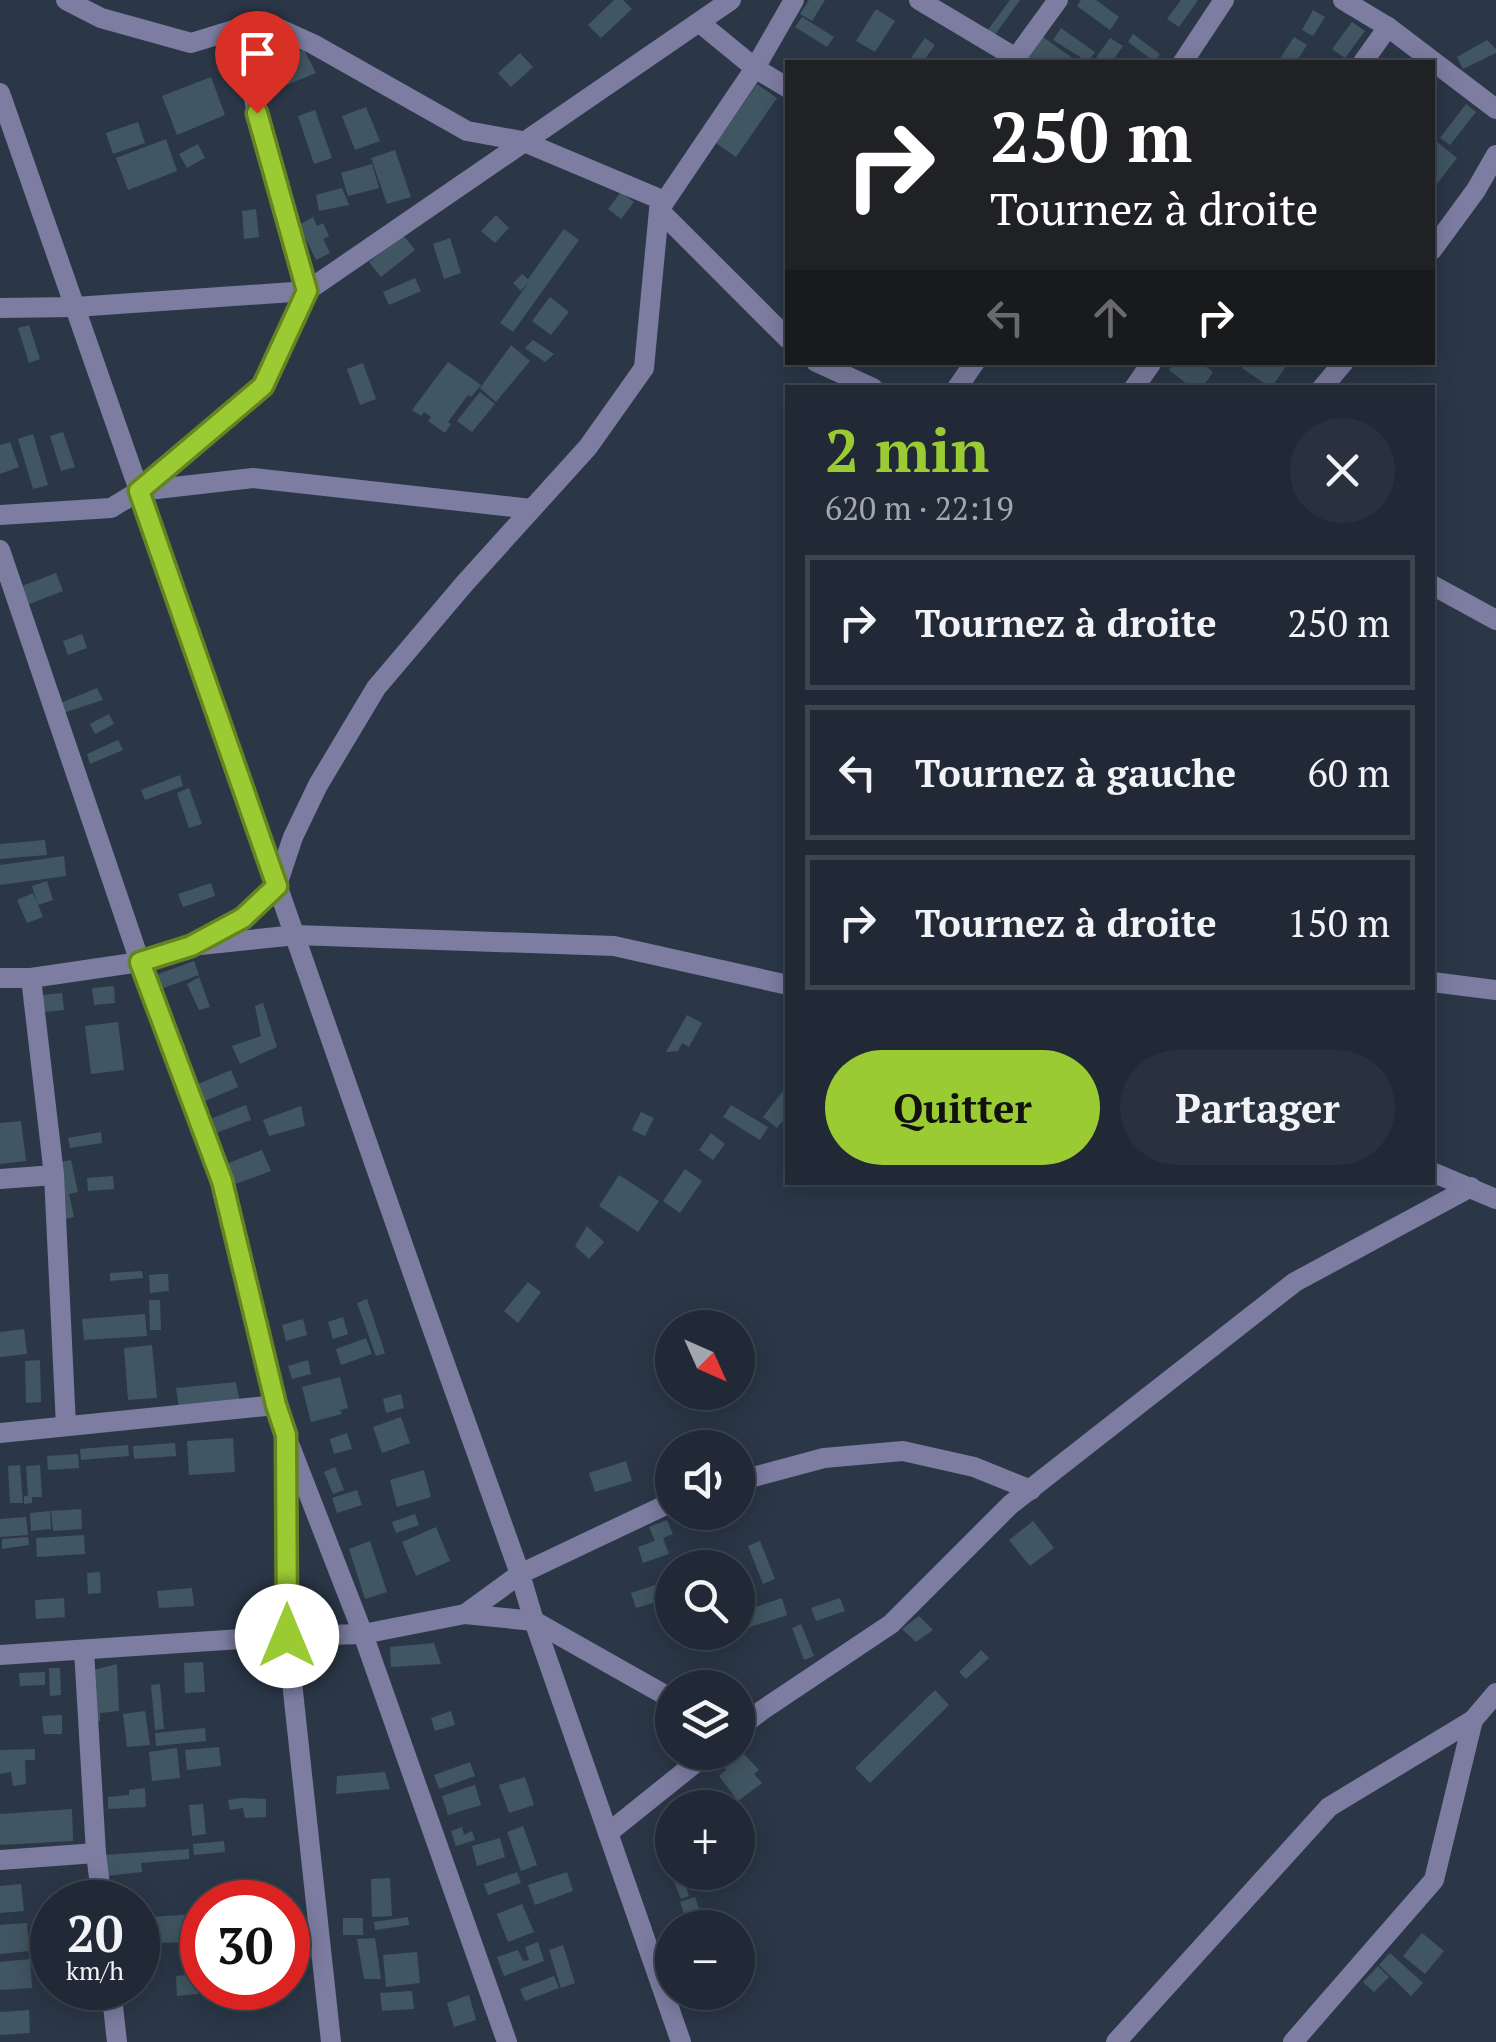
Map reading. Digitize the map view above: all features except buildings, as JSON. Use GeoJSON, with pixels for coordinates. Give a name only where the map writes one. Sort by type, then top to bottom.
{"type":"FeatureCollection","features":[{"type":"Feature","properties":{"kind":"street"},"geometry":{"type":"LineString","coordinates":[[0,978],[31,978],[140,962],[191,946],[243,918],[277,886],[293,837],[318,785],[376,688],[588,447],[644,368],[662,200],[522,142],[467,131],[280,29],[240,28],[191,43],[102,18],[66,0]]}},
{"type":"Feature","properties":{"kind":"street"},"geometry":{"type":"LineString","coordinates":[[0,515],[111,508],[139,491],[263,386],[307,291],[731,0]]}},
{"type":"Feature","properties":{"kind":"street"},"geometry":{"type":"LineString","coordinates":[[659,210],[755,68],[794,0]]}},
{"type":"Feature","properties":{"kind":"street"},"geometry":{"type":"LineString","coordinates":[[918,0],[940,6],[1014,60],[1058,0]]}},
{"type":"Feature","properties":{"kind":"street"},"geometry":{"type":"LineString","coordinates":[[1184,60],[1224,0]]}},
{"type":"Feature","properties":{"kind":"street"},"geometry":{"type":"LineString","coordinates":[[1342,0],[1388,27],[1431,60]]}},
{"type":"Feature","properties":{"kind":"street"},"geometry":{"type":"LineString","coordinates":[[700,23],[755,68],[785,86]]}},
{"type":"Feature","properties":{"kind":"street"},"geometry":{"type":"LineString","coordinates":[[1364,60],[1388,27]]}},
{"type":"Feature","properties":{"kind":"street"},"geometry":{"type":"LineString","coordinates":[[240,28],[257,113],[307,291]]}},
{"type":"Feature","properties":{"kind":"street"},"geometry":{"type":"LineString","coordinates":[[1435,63],[1496,109]]}},
{"type":"Feature","properties":{"kind":"street"},"geometry":{"type":"LineString","coordinates":[[0,92],[682,2042]]}},
{"type":"Feature","properties":{"kind":"street"},"geometry":{"type":"LineString","coordinates":[[1435,246],[1496,155]]}},
{"type":"Feature","properties":{"kind":"street"},"geometry":{"type":"LineString","coordinates":[[659,210],[785,336]]}},
{"type":"Feature","properties":{"kind":"street"},"geometry":{"type":"LineString","coordinates":[[0,308],[75,307],[307,291]]}},
{"type":"Feature","properties":{"kind":"street"},"geometry":{"type":"LineString","coordinates":[[823,365],[866,385]]}},
{"type":"Feature","properties":{"kind":"street"},"geometry":{"type":"LineString","coordinates":[[1325,385],[1341,365]]}},
{"type":"Feature","properties":{"kind":"street"},"geometry":{"type":"LineString","coordinates":[[139,491],[253,478],[532,509]]}},
{"type":"Feature","properties":{"kind":"street"},"geometry":{"type":"LineString","coordinates":[[0,550],[140,962],[222,1181],[286,1435],[362,1634],[506,2042]]}},
{"type":"Feature","properties":{"kind":"street"},"geometry":{"type":"LineString","coordinates":[[1435,587],[1496,620]]}},
{"type":"Feature","properties":{"kind":"street"},"geometry":{"type":"LineString","coordinates":[[191,946],[296,935],[614,946],[785,984]]}},
{"type":"Feature","properties":{"kind":"street"},"geometry":{"type":"LineString","coordinates":[[31,978],[54,1175],[66,1426]]}},
{"type":"Feature","properties":{"kind":"street"},"geometry":{"type":"LineString","coordinates":[[1435,982],[1496,990]]}},
{"type":"Feature","properties":{"kind":"street"},"geometry":{"type":"LineString","coordinates":[[1435,1173],[1496,1200]]}},
{"type":"Feature","properties":{"kind":"street"},"geometry":{"type":"LineString","coordinates":[[0,1179],[54,1175]]}},
{"type":"Feature","properties":{"kind":"street"},"geometry":{"type":"LineString","coordinates":[[755,1715],[891,1624],[1010,1505],[1295,1282],[1472,1187]]}},
{"type":"Feature","properties":{"kind":"street"},"geometry":{"type":"LineString","coordinates":[[0,1433],[276,1405]]}},
{"type":"Feature","properties":{"kind":"street"},"geometry":{"type":"LineString","coordinates":[[286,1435],[287,1636],[331,2042]]}},
{"type":"Feature","properties":{"kind":"street"},"geometry":{"type":"LineString","coordinates":[[755,1477],[824,1458],[903,1451],[974,1467],[1031,1490]]}},
{"type":"Feature","properties":{"kind":"street"},"geometry":{"type":"LineString","coordinates":[[466,1614],[520,1574],[655,1510]]}},
{"type":"Feature","properties":{"kind":"street"},"geometry":{"type":"LineString","coordinates":[[0,1655],[362,1634],[466,1614],[534,1622],[655,1690]]}},
{"type":"Feature","properties":{"kind":"street"},"geometry":{"type":"LineString","coordinates":[[84,1650],[99,1880]]}},
{"type":"Feature","properties":{"kind":"street"},"geometry":{"type":"LineString","coordinates":[[1116,2042],[1330,1808],[1474,1720],[1496,1693]]}},
{"type":"Feature","properties":{"kind":"street"},"geometry":{"type":"LineString","coordinates":[[755,1709],[761,1710]]}},
{"type":"Feature","properties":{"kind":"street"},"geometry":{"type":"LineString","coordinates":[[1293,2042],[1434,1880],[1474,1720]]}},
{"type":"Feature","properties":{"kind":"street"},"geometry":{"type":"LineString","coordinates":[[608,1833],[686,1770]]}},
{"type":"Feature","properties":{"kind":"street"},"geometry":{"type":"LineString","coordinates":[[0,1860],[96,1853]]}},
{"type":"Feature","properties":{"kind":"street"},"geometry":{"type":"LineString","coordinates":[[113,2010],[117,2042]]}},
{"type":"Feature","properties":{"kind":"route"},"geometry":{"type":"LineString","coordinates":[[257,113],[307,291],[263,386],[139,491],[277,886],[243,918],[191,946],[140,962],[222,1181],[286,1435],[287,1636]]}}]}
